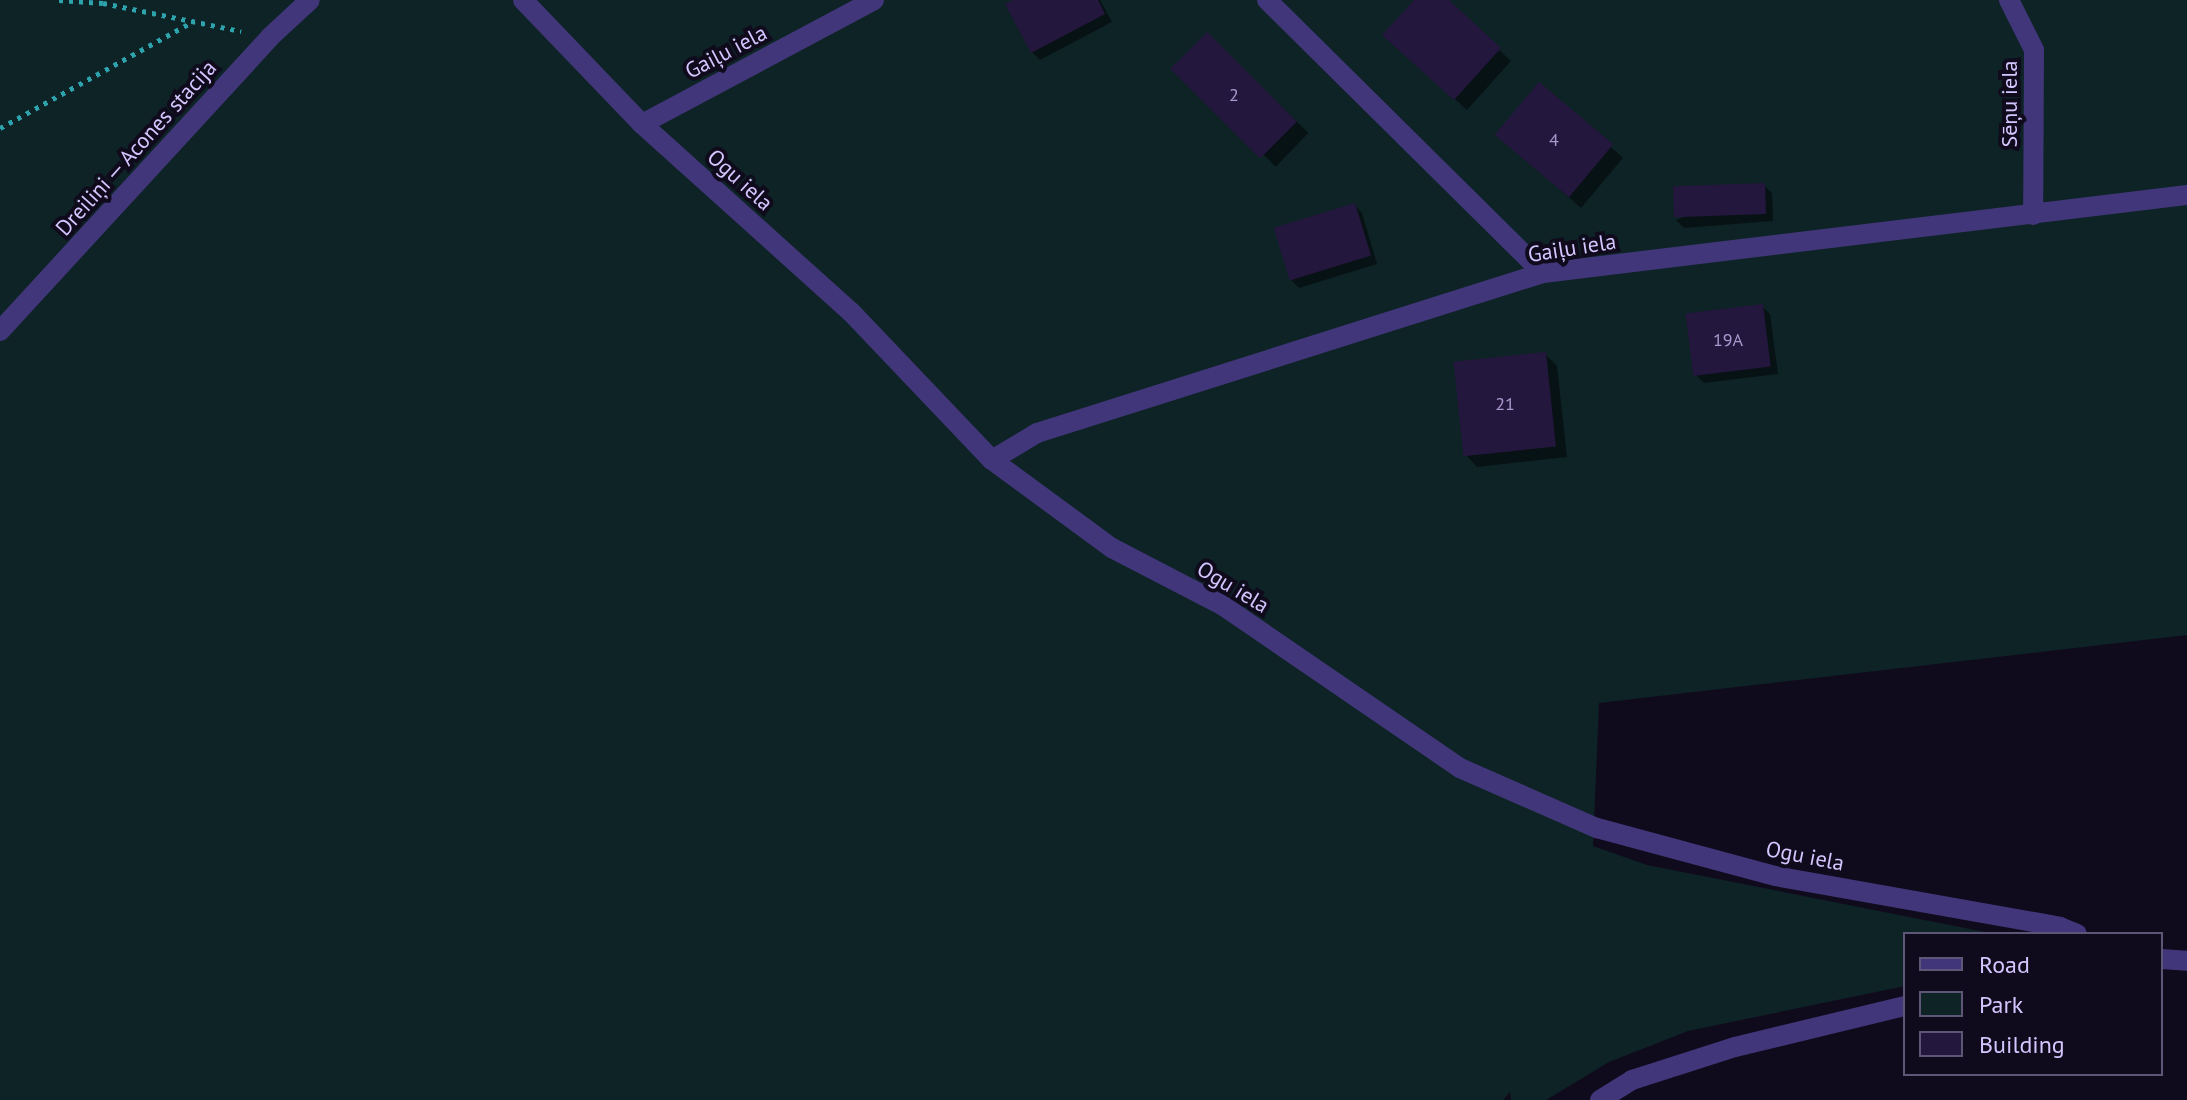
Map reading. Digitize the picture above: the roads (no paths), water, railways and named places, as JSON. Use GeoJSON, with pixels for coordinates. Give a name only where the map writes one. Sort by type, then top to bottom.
{"type":"FeatureCollection","features":[{"type":"Feature","properties":{"kind":"street","name":"Dreiliņi — Acones stacija"},"geometry":{"type":"LineString","coordinates":[[0,331],[270,37],[310,0]]}},
{"type":"Feature","properties":{"kind":"street","name":"Ogu iela"},"geometry":{"type":"LineString","coordinates":[[523,0],[642,124],[851,312],[992,460],[1112,548],[1222,605],[1460,768],[1544,808],[1597,828],[1775,876],[2060,927],[2072,932]]}},
{"type":"Feature","properties":{"kind":"street","name":"Gaiļu iela"},"geometry":{"type":"LineString","coordinates":[[642,124],[874,0]]}},
{"type":"Feature","properties":{"kind":"street"},"geometry":{"type":"LineString","coordinates":[[1267,0],[1543,273]]}},
{"type":"Feature","properties":{"kind":"street","name":"Sēņu iela"},"geometry":{"type":"LineString","coordinates":[[2009,0],[2034,50],[2033,215]]}},
{"type":"Feature","properties":{"kind":"street","name":"Gaiļu iela"},"geometry":{"type":"LineString","coordinates":[[992,460],[1037,433],[1543,273],[2187,195]]}},
{"type":"Feature","properties":{"kind":"street"},"geometry":{"type":"LineString","coordinates":[[2163,959],[2187,961]]}},
{"type":"Feature","properties":{"kind":"street"},"geometry":{"type":"LineString","coordinates":[[1600,1100],[1632,1080],[1735,1047],[1903,1006]]}}]}
